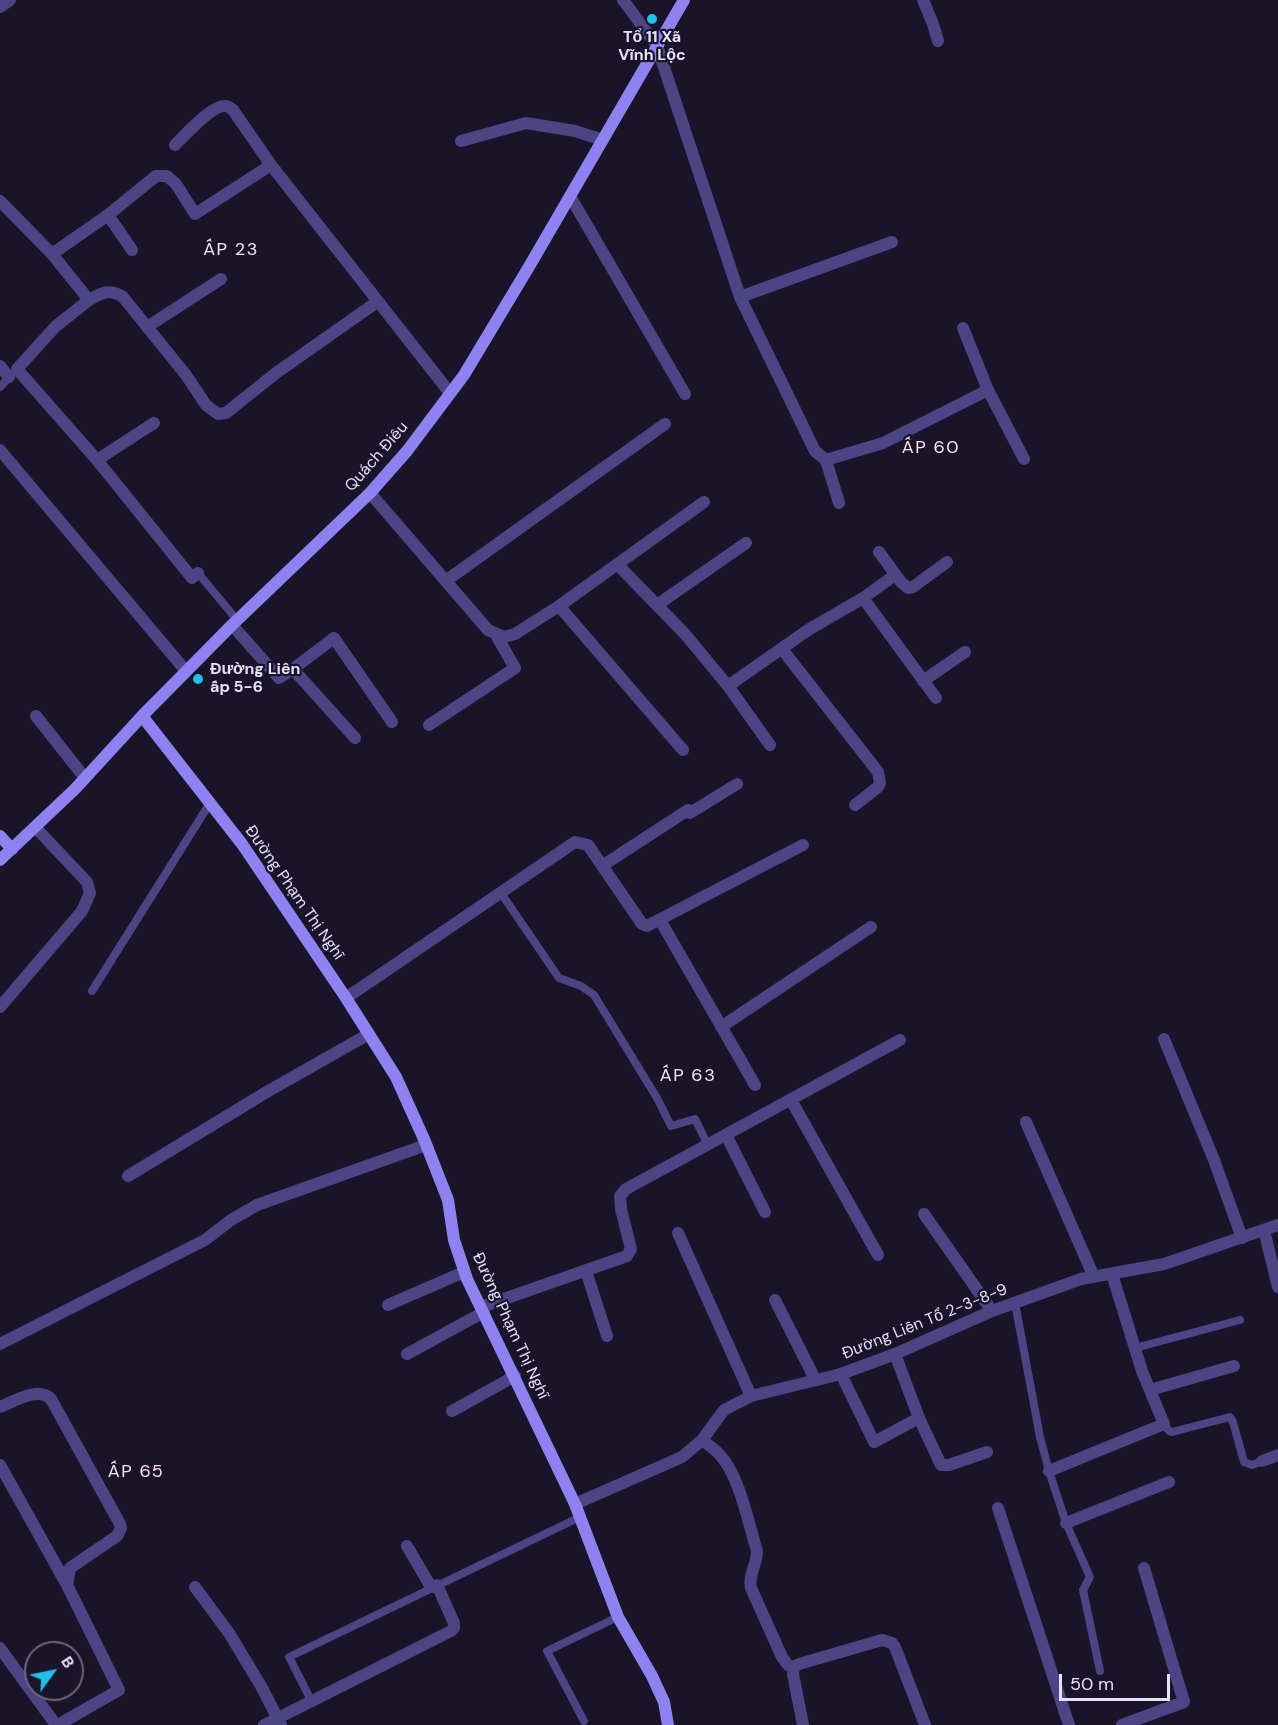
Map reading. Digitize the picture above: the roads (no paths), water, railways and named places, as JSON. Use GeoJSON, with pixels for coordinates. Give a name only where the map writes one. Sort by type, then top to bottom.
{"type":"FeatureCollection","features":[{"type":"Feature","properties":{"kind":"street"},"geometry":{"type":"LineString","coordinates":[[0,7],[10,0]]}},
{"type":"Feature","properties":{"kind":"street"},"geometry":{"type":"LineString","coordinates":[[623,0],[657,46],[740,297],[815,451],[826,460],[839,503]]}},
{"type":"Feature","properties":{"kind":"street","name":"Quách Điêu"},"geometry":{"type":"LineString","coordinates":[[0,860],[86,778],[142,716],[234,623],[370,493],[407,451],[464,375],[684,0]]}},
{"type":"Feature","properties":{"kind":"street"},"geometry":{"type":"LineString","coordinates":[[923,0],[938,41]]}},
{"type":"Feature","properties":{"kind":"street"},"geometry":{"type":"LineString","coordinates":[[175,145],[220,106],[227,106],[233,110],[271,165],[450,393]]}},
{"type":"Feature","properties":{"kind":"street"},"geometry":{"type":"LineString","coordinates":[[461,141],[526,123],[575,131],[603,140]]}},
{"type":"Feature","properties":{"kind":"street"},"geometry":{"type":"LineString","coordinates":[[52,254],[108,215],[156,176],[167,176],[176,184],[195,214],[271,165]]}},
{"type":"Feature","properties":{"kind":"street"},"geometry":{"type":"LineString","coordinates":[[570,196],[685,394]]}},
{"type":"Feature","properties":{"kind":"street"},"geometry":{"type":"LineString","coordinates":[[0,201],[52,254],[89,300]]}},
{"type":"Feature","properties":{"kind":"street"},"geometry":{"type":"LineString","coordinates":[[108,215],[132,250]]}},
{"type":"Feature","properties":{"kind":"street"},"geometry":{"type":"LineString","coordinates":[[740,297],[892,242]]}},
{"type":"Feature","properties":{"kind":"street"},"geometry":{"type":"LineString","coordinates":[[147,327],[221,279]]}},
{"type":"Feature","properties":{"kind":"street"},"geometry":{"type":"LineString","coordinates":[[13,373],[56,326],[89,300],[104,292],[115,292],[123,297],[186,375],[206,405],[218,414],[222,414],[276,373],[378,302]]}},
{"type":"Feature","properties":{"kind":"street"},"geometry":{"type":"LineString","coordinates":[[963,328],[988,390],[1024,459]]}},
{"type":"Feature","properties":{"kind":"street"},"geometry":{"type":"LineString","coordinates":[[0,366],[13,373],[97,460],[192,578],[198,573]]}},
{"type":"Feature","properties":{"kind":"street"},"geometry":{"type":"LineString","coordinates":[[826,460],[883,443],[988,390]]}},
{"type":"Feature","properties":{"kind":"street"},"geometry":{"type":"LineString","coordinates":[[97,460],[154,423]]}},
{"type":"Feature","properties":{"kind":"street"},"geometry":{"type":"LineString","coordinates":[[447,580],[665,424]]}},
{"type":"Feature","properties":{"kind":"street"},"geometry":{"type":"LineString","coordinates":[[0,450],[186,671]]}},
{"type":"Feature","properties":{"kind":"street"},"geometry":{"type":"LineString","coordinates":[[370,493],[488,630],[504,637],[515,633],[559,606],[705,502]]}},
{"type":"Feature","properties":{"kind":"street"},"geometry":{"type":"LineString","coordinates":[[657,605],[746,543]]}},
{"type":"Feature","properties":{"kind":"street"},"geometry":{"type":"LineString","coordinates":[[879,552],[904,586],[910,588],[947,562]]}},
{"type":"Feature","properties":{"kind":"street"},"geometry":{"type":"LineString","coordinates":[[616,564],[685,634],[728,686],[770,746]]}},
{"type":"Feature","properties":{"kind":"street"},"geometry":{"type":"LineString","coordinates":[[728,686],[808,630],[862,598],[895,574]]}},
{"type":"Feature","properties":{"kind":"street"},"geometry":{"type":"LineString","coordinates":[[862,598],[936,698]]}},
{"type":"Feature","properties":{"kind":"street"},"geometry":{"type":"LineString","coordinates":[[559,606],[683,750]]}},
{"type":"Feature","properties":{"kind":"street"},"geometry":{"type":"LineString","coordinates":[[234,623],[279,678],[334,638],[392,722]]}},
{"type":"Feature","properties":{"kind":"street"},"geometry":{"type":"LineString","coordinates":[[429,725],[515,668],[495,633]]}},
{"type":"Feature","properties":{"kind":"street"},"geometry":{"type":"LineString","coordinates":[[782,649],[878,772],[880,783],[878,787],[855,805]]}},
{"type":"Feature","properties":{"kind":"street"},"geometry":{"type":"LineString","coordinates":[[924,681],[965,652]]}},
{"type":"Feature","properties":{"kind":"street"},"geometry":{"type":"LineString","coordinates":[[293,669],[355,738]]}},
{"type":"Feature","properties":{"kind":"street"},"geometry":{"type":"LineString","coordinates":[[36,716],[86,778]]}},
{"type":"Feature","properties":{"kind":"street","name":"Đường Phạm Thị Nghĩ"},"geometry":{"type":"LineString","coordinates":[[142,716],[242,844],[346,998],[396,1077],[448,1200],[453,1240],[464,1272],[575,1504],[618,1617],[652,1676],[663,1702],[668,1725]]}},
{"type":"Feature","properties":{"kind":"street"},"geometry":{"type":"LineString","coordinates":[[602,866],[688,810],[690,813],[737,784]]}},
{"type":"Feature","properties":{"kind":"street"},"geometry":{"type":"LineString","coordinates":[[0,1008],[82,911],[90,893],[87,882],[35,827]]}},
{"type":"Feature","properties":{"kind":"street"},"geometry":{"type":"LineString","coordinates":[[0,836],[12,849]]}},
{"type":"Feature","properties":{"kind":"street"},"geometry":{"type":"LineString","coordinates":[[346,998],[575,842],[588,845],[644,925],[649,926],[803,845]]}},
{"type":"Feature","properties":{"kind":"street"},"geometry":{"type":"LineString","coordinates":[[660,920],[754,1084]]}},
{"type":"Feature","properties":{"kind":"street"},"geometry":{"type":"LineString","coordinates":[[721,1027],[871,927]]}},
{"type":"Feature","properties":{"kind":"street"},"geometry":{"type":"LineString","coordinates":[[128,1176],[270,1090],[369,1034]]}},
{"type":"Feature","properties":{"kind":"street"},"geometry":{"type":"LineString","coordinates":[[1164,1039],[1214,1160],[1242,1238]]}},
{"type":"Feature","properties":{"kind":"street"},"geometry":{"type":"LineString","coordinates":[[407,1354],[482,1309],[627,1256],[631,1249],[620,1197],[626,1189],[900,1040]]}},
{"type":"Feature","properties":{"kind":"street"},"geometry":{"type":"LineString","coordinates":[[791,1100],[878,1256]]}},
{"type":"Feature","properties":{"kind":"street"},"geometry":{"type":"LineString","coordinates":[[1026,1122],[1094,1277]]}},
{"type":"Feature","properties":{"kind":"street"},"geometry":{"type":"LineString","coordinates":[[726,1135],[765,1212]]}},
{"type":"Feature","properties":{"kind":"street"},"geometry":{"type":"LineString","coordinates":[[0,1344],[205,1240],[231,1220],[257,1205],[426,1145]]}},
{"type":"Feature","properties":{"kind":"street"},"geometry":{"type":"LineString","coordinates":[[924,1214],[992,1311]]}},
{"type":"Feature","properties":{"kind":"street","name":"Đường Liên Tổ 2-3-8-9"},"geometry":{"type":"LineString","coordinates":[[575,1504],[682,1457],[702,1440],[724,1410],[751,1396],[841,1374],[895,1354],[992,1311],[1081,1279],[1164,1264],[1278,1225]]}},
{"type":"Feature","properties":{"kind":"street"},"geometry":{"type":"LineString","coordinates":[[1264,1230],[1278,1287]]}},
{"type":"Feature","properties":{"kind":"street"},"geometry":{"type":"LineString","coordinates":[[678,1233],[751,1396]]}},
{"type":"Feature","properties":{"kind":"street"},"geometry":{"type":"LineString","coordinates":[[586,1270],[607,1336]]}},
{"type":"Feature","properties":{"kind":"street"},"geometry":{"type":"LineString","coordinates":[[388,1305],[464,1272]]}},
{"type":"Feature","properties":{"kind":"street"},"geometry":{"type":"LineString","coordinates":[[1049,1471],[1164,1424],[1142,1371],[1112,1274]]}},
{"type":"Feature","properties":{"kind":"street"},"geometry":{"type":"LineString","coordinates":[[775,1300],[815,1379]]}},
{"type":"Feature","properties":{"kind":"street"},"geometry":{"type":"LineString","coordinates":[[895,1354],[919,1418],[940,1465],[949,1465],[987,1452]]}},
{"type":"Feature","properties":{"kind":"street"},"geometry":{"type":"LineString","coordinates":[[1150,1390],[1234,1366]]}},
{"type":"Feature","properties":{"kind":"street"},"geometry":{"type":"LineString","coordinates":[[841,1374],[874,1442],[919,1418]]}},
{"type":"Feature","properties":{"kind":"street"},"geometry":{"type":"LineString","coordinates":[[452,1411],[515,1376]]}},
{"type":"Feature","properties":{"kind":"street"},"geometry":{"type":"LineString","coordinates":[[0,1407],[38,1393],[47,1395],[120,1524],[121,1528],[117,1536],[70,1568],[67,1585]]}},
{"type":"Feature","properties":{"kind":"street"},"geometry":{"type":"LineString","coordinates":[[702,1440],[720,1455],[739,1490],[758,1551],[750,1578],[751,1588],[782,1657],[788,1665],[794,1667],[882,1640],[887,1641],[895,1647],[925,1725]]}},
{"type":"Feature","properties":{"kind":"street"},"geometry":{"type":"LineString","coordinates":[[1262,1461],[1278,1455]]}},
{"type":"Feature","properties":{"kind":"street"},"geometry":{"type":"LineString","coordinates":[[0,1465],[67,1585],[119,1690],[57,1725],[0,1648]]}},
{"type":"Feature","properties":{"kind":"street"},"geometry":{"type":"LineString","coordinates":[[1066,1523],[1169,1482]]}},
{"type":"Feature","properties":{"kind":"street"},"geometry":{"type":"LineString","coordinates":[[998,1508],[1070,1725]]}},
{"type":"Feature","properties":{"kind":"street"},"geometry":{"type":"LineString","coordinates":[[264,1725],[279,1722],[312,1702],[452,1631],[454,1623],[434,1586],[407,1546]]}},
{"type":"Feature","properties":{"kind":"street"},"geometry":{"type":"LineString","coordinates":[[1122,1725],[1184,1702],[1144,1568]]}},
{"type":"Feature","properties":{"kind":"street"},"geometry":{"type":"LineString","coordinates":[[195,1587],[229,1633],[261,1686],[279,1722]]}},
{"type":"Feature","properties":{"kind":"street"},"geometry":{"type":"LineString","coordinates":[[794,1667],[793,1674],[803,1725]]}},
{"type":"Feature","properties":{"kind":"lane"},"geometry":{"type":"LineString","coordinates":[[0,387],[13,373]]}},
{"type":"Feature","properties":{"kind":"lane"},"geometry":{"type":"LineString","coordinates":[[198,573],[234,623]]}},
{"type":"Feature","properties":{"kind":"lane"},"geometry":{"type":"LineString","coordinates":[[92,991],[210,803]]}},
{"type":"Feature","properties":{"kind":"lane"},"geometry":{"type":"LineString","coordinates":[[501,893],[559,978],[581,986],[594,995],[657,1098],[671,1126],[695,1119],[708,1145]]}},
{"type":"Feature","properties":{"kind":"lane"},"geometry":{"type":"LineString","coordinates":[[1015,1303],[1040,1437],[1049,1471],[1066,1523],[1090,1573],[1090,1579],[1083,1590],[1100,1671]]}},
{"type":"Feature","properties":{"kind":"lane"},"geometry":{"type":"LineString","coordinates":[[1135,1348],[1240,1320]]}},
{"type":"Feature","properties":{"kind":"lane"},"geometry":{"type":"LineString","coordinates":[[1164,1424],[1167,1430],[1172,1432],[1230,1417],[1244,1462],[1252,1465],[1262,1461]]}},
{"type":"Feature","properties":{"kind":"lane"},"geometry":{"type":"LineString","coordinates":[[312,1702],[289,1657],[580,1517]]}},
{"type":"Feature","properties":{"kind":"lane"},"geometry":{"type":"LineString","coordinates":[[584,1721],[547,1651],[618,1617]]}},
{"type":"Feature","properties":{"kind":"place","name":"Tổ 11 Xã Vĩnh Lộc"},"geometry":{"type":"Point","coordinates":[652,19]}},
{"type":"Feature","properties":{"kind":"place","name":"Đường Liên ấp 5-6"},"geometry":{"type":"Point","coordinates":[198,679]}},
{"type":"Feature","properties":{"kind":"district","name":"ẤP 23"},"geometry":{"type":"Point","coordinates":[231,250]}},
{"type":"Feature","properties":{"kind":"district","name":"ẤP 60"},"geometry":{"type":"Point","coordinates":[931,448]}},
{"type":"Feature","properties":{"kind":"district","name":"ẤP 63"},"geometry":{"type":"Point","coordinates":[688,1076]}},
{"type":"Feature","properties":{"kind":"district","name":"ẤP 65"},"geometry":{"type":"Point","coordinates":[136,1472]}}]}
